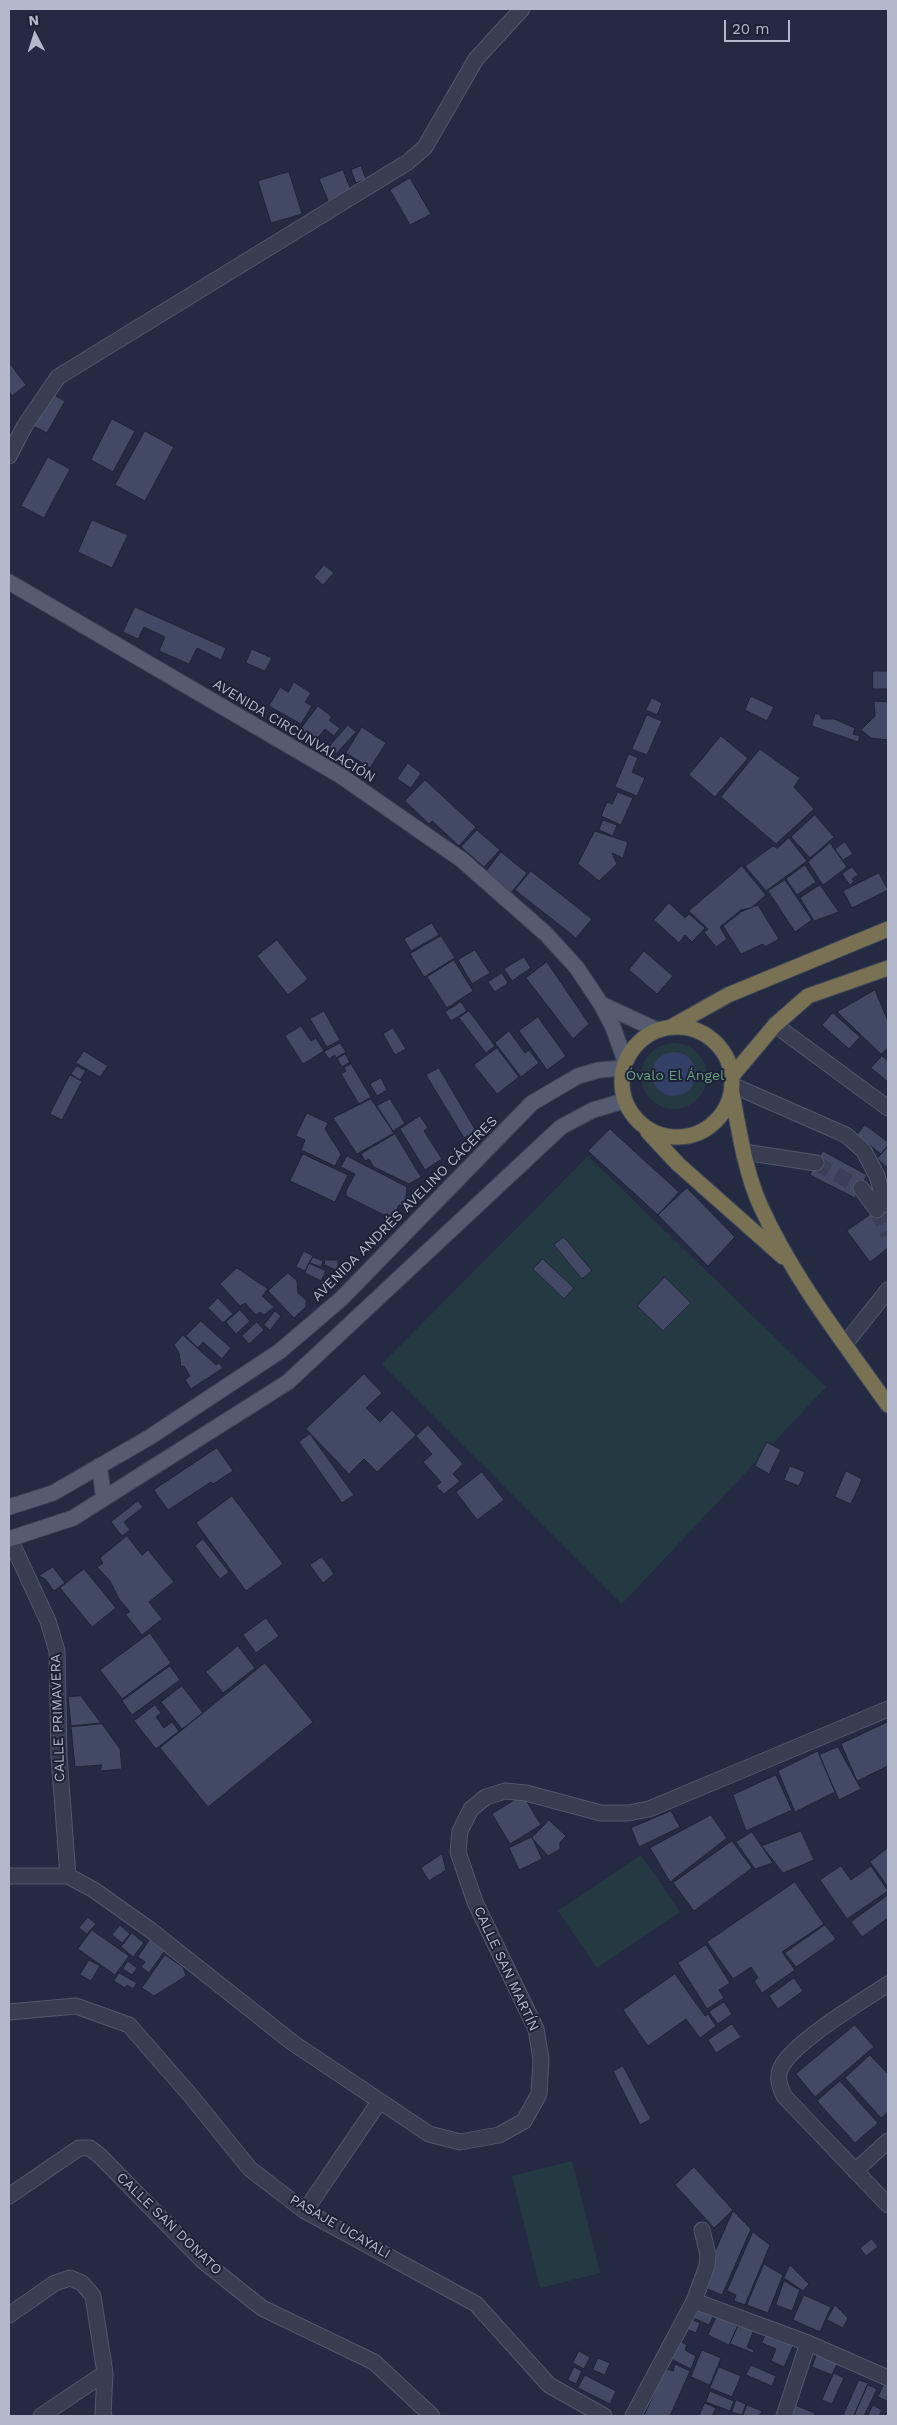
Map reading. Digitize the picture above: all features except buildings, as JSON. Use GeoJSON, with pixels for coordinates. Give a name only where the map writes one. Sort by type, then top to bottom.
{"type":"FeatureCollection","features":[{"type":"Feature","properties":{"kind":"highway"},"geometry":{"type":"LineString","coordinates":[[790,1263],[678,1164],[643,1127],[624,1101],[620,1080],[624,1064],[632,1048],[644,1037],[728,995],[888,929]]}},
{"type":"Feature","properties":{"kind":"highway"},"geometry":{"type":"LineString","coordinates":[[643,1127],[669,1138],[697,1134],[709,1128],[720,1118],[732,1085],[775,1025],[808,996],[888,968]]}},
{"type":"Feature","properties":{"kind":"highway"},"geometry":{"type":"LineString","coordinates":[[664,1028],[695,1030],[716,1043],[729,1064],[744,1152],[760,1205],[790,1263],[888,1405]]}},
{"type":"Feature","properties":{"kind":"main road","name":"AVENIDA CIRCUNVALACIÓN"},"geometry":{"type":"LineString","coordinates":[[9,582],[341,776],[462,860],[546,934],[577,968],[601,1004],[613,1027],[624,1064]]}},
{"type":"Feature","properties":{"kind":"main road"},"geometry":{"type":"LineString","coordinates":[[601,1004],[664,1028]]}},
{"type":"Feature","properties":{"kind":"main road","name":"AVENIDA ANDRÉS AVELINO CÁCERES"},"geometry":{"type":"LineString","coordinates":[[9,1507],[53,1493],[150,1437],[287,1345],[341,1299],[532,1104],[578,1076],[624,1064]]}},
{"type":"Feature","properties":{"kind":"main road"},"geometry":{"type":"LineString","coordinates":[[9,1539],[73,1518],[288,1382],[561,1127],[594,1110],[624,1101]]}},
{"type":"Feature","properties":{"kind":"main road"},"geometry":{"type":"LineString","coordinates":[[100,1466],[104,1498]]}},
{"type":"Feature","properties":{"kind":"street"},"geometry":{"type":"LineString","coordinates":[[9,456],[24,427],[58,377],[414,157],[425,147],[476,59],[522,9]]}},
{"type":"Feature","properties":{"kind":"street"},"geometry":{"type":"LineString","coordinates":[[775,1025],[888,1108]]}},
{"type":"Feature","properties":{"kind":"street"},"geometry":{"type":"LineString","coordinates":[[732,1085],[846,1136],[864,1152],[877,1176],[881,1207],[861,1188]]}},
{"type":"Feature","properties":{"kind":"street"},"geometry":{"type":"LineString","coordinates":[[744,1152],[816,1163]]}},
{"type":"Feature","properties":{"kind":"street"},"geometry":{"type":"LineString","coordinates":[[845,1344],[888,1290]]}},
{"type":"Feature","properties":{"kind":"street","name":"CALLE PRIMAVERA"},"geometry":{"type":"LineString","coordinates":[[9,1539],[48,1621],[57,1651],[58,1756],[68,1876]]}},
{"type":"Feature","properties":{"kind":"street","name":"CALLE SAN MARTÍN"},"geometry":{"type":"LineString","coordinates":[[9,1876],[68,1876],[94,1890],[149,1929],[293,2043],[429,2134],[460,2142],[499,2134],[524,2121],[539,2094],[542,2059],[536,2029],[475,1902],[458,1852],[460,1831],[471,1809],[486,1797],[505,1791],[526,1793],[601,1813],[628,1813],[649,1809],[888,1709]]}},
{"type":"Feature","properties":{"kind":"street"},"geometry":{"type":"LineString","coordinates":[[888,1984],[801,2044],[785,2059],[779,2071],[778,2083],[784,2096],[888,2205]]}},
{"type":"Feature","properties":{"kind":"street","name":"PASAJE UCAYALI"},"geometry":{"type":"LineString","coordinates":[[9,2012],[76,2006],[129,2025],[191,2096],[250,2169],[305,2210],[476,2304],[549,2385],[604,2416]]}},
{"type":"Feature","properties":{"kind":"street"},"geometry":{"type":"LineString","coordinates":[[305,2210],[379,2102]]}},
{"type":"Feature","properties":{"kind":"street"},"geometry":{"type":"LineString","coordinates":[[856,2171],[888,2141]]}},
{"type":"Feature","properties":{"kind":"street","name":"CALLE SAN DONATO"},"geometry":{"type":"LineString","coordinates":[[9,2196],[80,2148],[90,2148],[204,2260],[262,2308],[374,2362],[432,2416]]}},
{"type":"Feature","properties":{"kind":"street"},"geometry":{"type":"LineString","coordinates":[[633,2416],[694,2301],[708,2255],[702,2230]]}},
{"type":"Feature","properties":{"kind":"street"},"geometry":{"type":"LineString","coordinates":[[9,2315],[55,2283],[70,2278],[82,2283],[93,2296],[105,2373],[104,2416]]}},
{"type":"Feature","properties":{"kind":"street"},"geometry":{"type":"LineString","coordinates":[[694,2301],[808,2343],[888,2378]]}},
{"type":"Feature","properties":{"kind":"street"},"geometry":{"type":"LineString","coordinates":[[784,2416],[808,2343]]}},
{"type":"Feature","properties":{"kind":"street"},"geometry":{"type":"LineString","coordinates":[[41,2416],[105,2373]]}},
{"type":"Feature","properties":{"kind":"green space","name":"Óvalo El Ángel"},"geometry":{"type":"Polygon","coordinates":[[[667,1043],[681,1043],[693,1048],[702,1057],[707,1069],[705,1089],[698,1100],[681,1109],[667,1109],[655,1104],[646,1095],[641,1083],[641,1069],[646,1057],[655,1048],[667,1043]]]}},
{"type":"Feature","properties":{"kind":"green space"},"geometry":{"type":"Polygon","coordinates":[[[588,1156],[826,1387],[622,1604],[382,1364],[588,1156]]]}},
{"type":"Feature","properties":{"kind":"green space"},"geometry":{"type":"Polygon","coordinates":[[[641,1855],[680,1912],[597,1968],[558,1911],[641,1855]]]}},
{"type":"Feature","properties":{"kind":"green space"},"geometry":{"type":"Polygon","coordinates":[[[572,2161],[600,2273],[540,2288],[512,2176],[572,2161]]]}},
{"type":"Feature","properties":{"kind":"water"},"geometry":{"type":"Polygon","coordinates":[[[674,1052],[686,1056],[692,1062],[696,1074],[692,1086],[686,1092],[674,1096],[662,1092],[656,1086],[652,1074],[656,1062],[662,1056],[674,1052]]]}},
{"type":"Feature","properties":{"kind":"tunnel"},"geometry":{"type":"LineString","coordinates":[[816,1163],[861,1188]]}},
{"type":"Feature","properties":{"kind":"tunnel"},"geometry":{"type":"LineString","coordinates":[[877,1210],[888,1235]]}}]}
